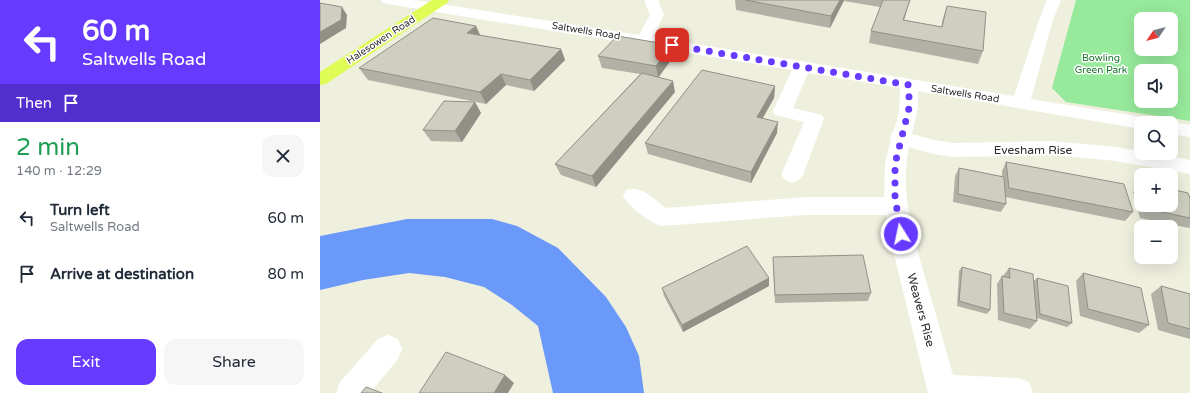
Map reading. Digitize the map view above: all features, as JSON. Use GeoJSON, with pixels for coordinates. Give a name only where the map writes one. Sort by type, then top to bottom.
{"type":"FeatureCollection","features":[{"type":"Feature","properties":{"kind":"main road","name":"Halesowen Road"},"geometry":{"type":"LineString","coordinates":[[320,80],[438,3]]}},
{"type":"Feature","properties":{"kind":"street","name":"Saltwells Road"},"geometry":{"type":"LineString","coordinates":[[388,0],[438,3],[802,67],[1134,122]]}},
{"type":"Feature","properties":{"kind":"street"},"geometry":{"type":"LineString","coordinates":[[644,40],[657,14],[651,0]]}},
{"type":"Feature","properties":{"kind":"street"},"geometry":{"type":"LineString","coordinates":[[1022,103],[1046,20],[1054,0]]}},
{"type":"Feature","properties":{"kind":"street"},"geometry":{"type":"LineString","coordinates":[[792,175],[815,119],[782,111],[802,67]]}},
{"type":"Feature","properties":{"kind":"street","name":"Weavers Rise"},"geometry":{"type":"LineString","coordinates":[[909,85],[909,108],[900,137],[895,164],[895,197],[901,234],[943,391]]}},
{"type":"Feature","properties":{"kind":"street"},"geometry":{"type":"LineString","coordinates":[[1178,129],[1190,131]]}},
{"type":"Feature","properties":{"kind":"street","name":"Evesham Rise"},"geometry":{"type":"LineString","coordinates":[[900,137],[933,147],[953,150],[1052,148],[1116,154],[1190,167]]}},
{"type":"Feature","properties":{"kind":"street"},"geometry":{"type":"LineString","coordinates":[[634,196],[662,218],[805,206],[896,206]]}},
{"type":"Feature","properties":{"kind":"street"},"geometry":{"type":"LineString","coordinates":[[351,393],[388,348]]}},
{"type":"Feature","properties":{"kind":"street"},"geometry":{"type":"LineString","coordinates":[[943,391],[1018,393]]}},
{"type":"Feature","properties":{"kind":"green space","name":"Bowling Green Park"},"geometry":{"type":"Polygon","coordinates":[[[1076,0],[1190,0],[1190,121],[1178,119],[1178,116],[1157,116],[1066,102],[1052,88],[1076,0]]]}},
{"type":"Feature","properties":{"kind":"water"},"geometry":{"type":"Polygon","coordinates":[[[407,219],[492,219],[517,226],[558,248],[606,297],[626,327],[639,356],[644,393],[553,393],[538,326],[512,305],[484,287],[445,277],[409,273],[363,280],[320,290],[320,236],[407,219]]]}},
{"type":"Feature","properties":{"kind":"building"},"geometry":{"type":"Polygon","coordinates":[[[745,0],[840,0],[831,16],[745,0]]]}},
{"type":"Feature","properties":{"kind":"building"},"geometry":{"type":"Polygon","coordinates":[[[883,0],[910,0],[903,20],[942,27],[947,6],[986,12],[983,51],[871,31],[883,0]]]}},
{"type":"Feature","properties":{"kind":"building"},"geometry":{"type":"Polygon","coordinates":[[[320,3],[342,7],[341,20],[320,32],[320,3]]]}},
{"type":"Feature","properties":{"kind":"building"},"geometry":{"type":"Polygon","coordinates":[[[433,18],[476,26],[467,33],[561,49],[530,80],[501,74],[480,92],[359,68],[433,18]]]}},
{"type":"Feature","properties":{"kind":"building"},"geometry":{"type":"Polygon","coordinates":[[[617,36],[672,45],[656,66],[598,56],[617,36]]]}},
{"type":"Feature","properties":{"kind":"building"},"geometry":{"type":"Polygon","coordinates":[[[702,70],[775,86],[757,117],[778,122],[751,172],[645,143],[702,70]]]}},
{"type":"Feature","properties":{"kind":"building"},"geometry":{"type":"Polygon","coordinates":[[[642,73],[673,81],[592,176],[555,164],[642,73]]]}},
{"type":"Feature","properties":{"kind":"building"},"geometry":{"type":"Polygon","coordinates":[[[444,101],[475,102],[455,131],[423,130],[444,101]]]}},
{"type":"Feature","properties":{"kind":"building"},"geometry":{"type":"Polygon","coordinates":[[[1006,162],[1124,184],[1133,212],[1009,188],[1006,162]]]}},
{"type":"Feature","properties":{"kind":"building"},"geometry":{"type":"Polygon","coordinates":[[[959,168],[1004,177],[1006,204],[958,194],[959,168]]]}},
{"type":"Feature","properties":{"kind":"building"},"geometry":{"type":"Polygon","coordinates":[[[1178,191],[1188,193],[1190,198],[1190,218],[1162,212],[1178,212],[1178,191]]]}},
{"type":"Feature","properties":{"kind":"building"},"geometry":{"type":"Polygon","coordinates":[[[747,246],[769,278],[682,325],[662,288],[747,246]]]}},
{"type":"Feature","properties":{"kind":"building"},"geometry":{"type":"Polygon","coordinates":[[[863,255],[871,293],[775,295],[773,257],[863,255]]]}},
{"type":"Feature","properties":{"kind":"building"},"geometry":{"type":"Polygon","coordinates":[[[962,267],[991,275],[990,310],[959,301],[962,267]]]}},
{"type":"Feature","properties":{"kind":"building"},"geometry":{"type":"Polygon","coordinates":[[[1009,268],[1033,274],[1037,321],[1004,313],[1002,276],[1010,278],[1009,268]]]}},
{"type":"Feature","properties":{"kind":"building"},"geometry":{"type":"Polygon","coordinates":[[[1083,273],[1141,288],[1149,325],[1088,309],[1083,273]]]}},
{"type":"Feature","properties":{"kind":"building"},"geometry":{"type":"Polygon","coordinates":[[[1037,278],[1068,286],[1072,323],[1040,314],[1037,278]]]}},
{"type":"Feature","properties":{"kind":"building"},"geometry":{"type":"Polygon","coordinates":[[[1161,286],[1190,294],[1190,329],[1168,323],[1161,286]]]}},
{"type":"Feature","properties":{"kind":"building"},"geometry":{"type":"Polygon","coordinates":[[[446,352],[505,375],[494,393],[419,393],[446,352]]]}},
{"type":"Feature","properties":{"kind":"building"},"geometry":{"type":"Polygon","coordinates":[[[366,387],[382,393],[361,393],[366,387]]]}},
{"type":"Feature","properties":{"kind":"route"},"geometry":{"type":"LineString","coordinates":[[672,45],[909,85],[909,108],[900,137],[895,164],[895,197],[901,234]]}}]}
